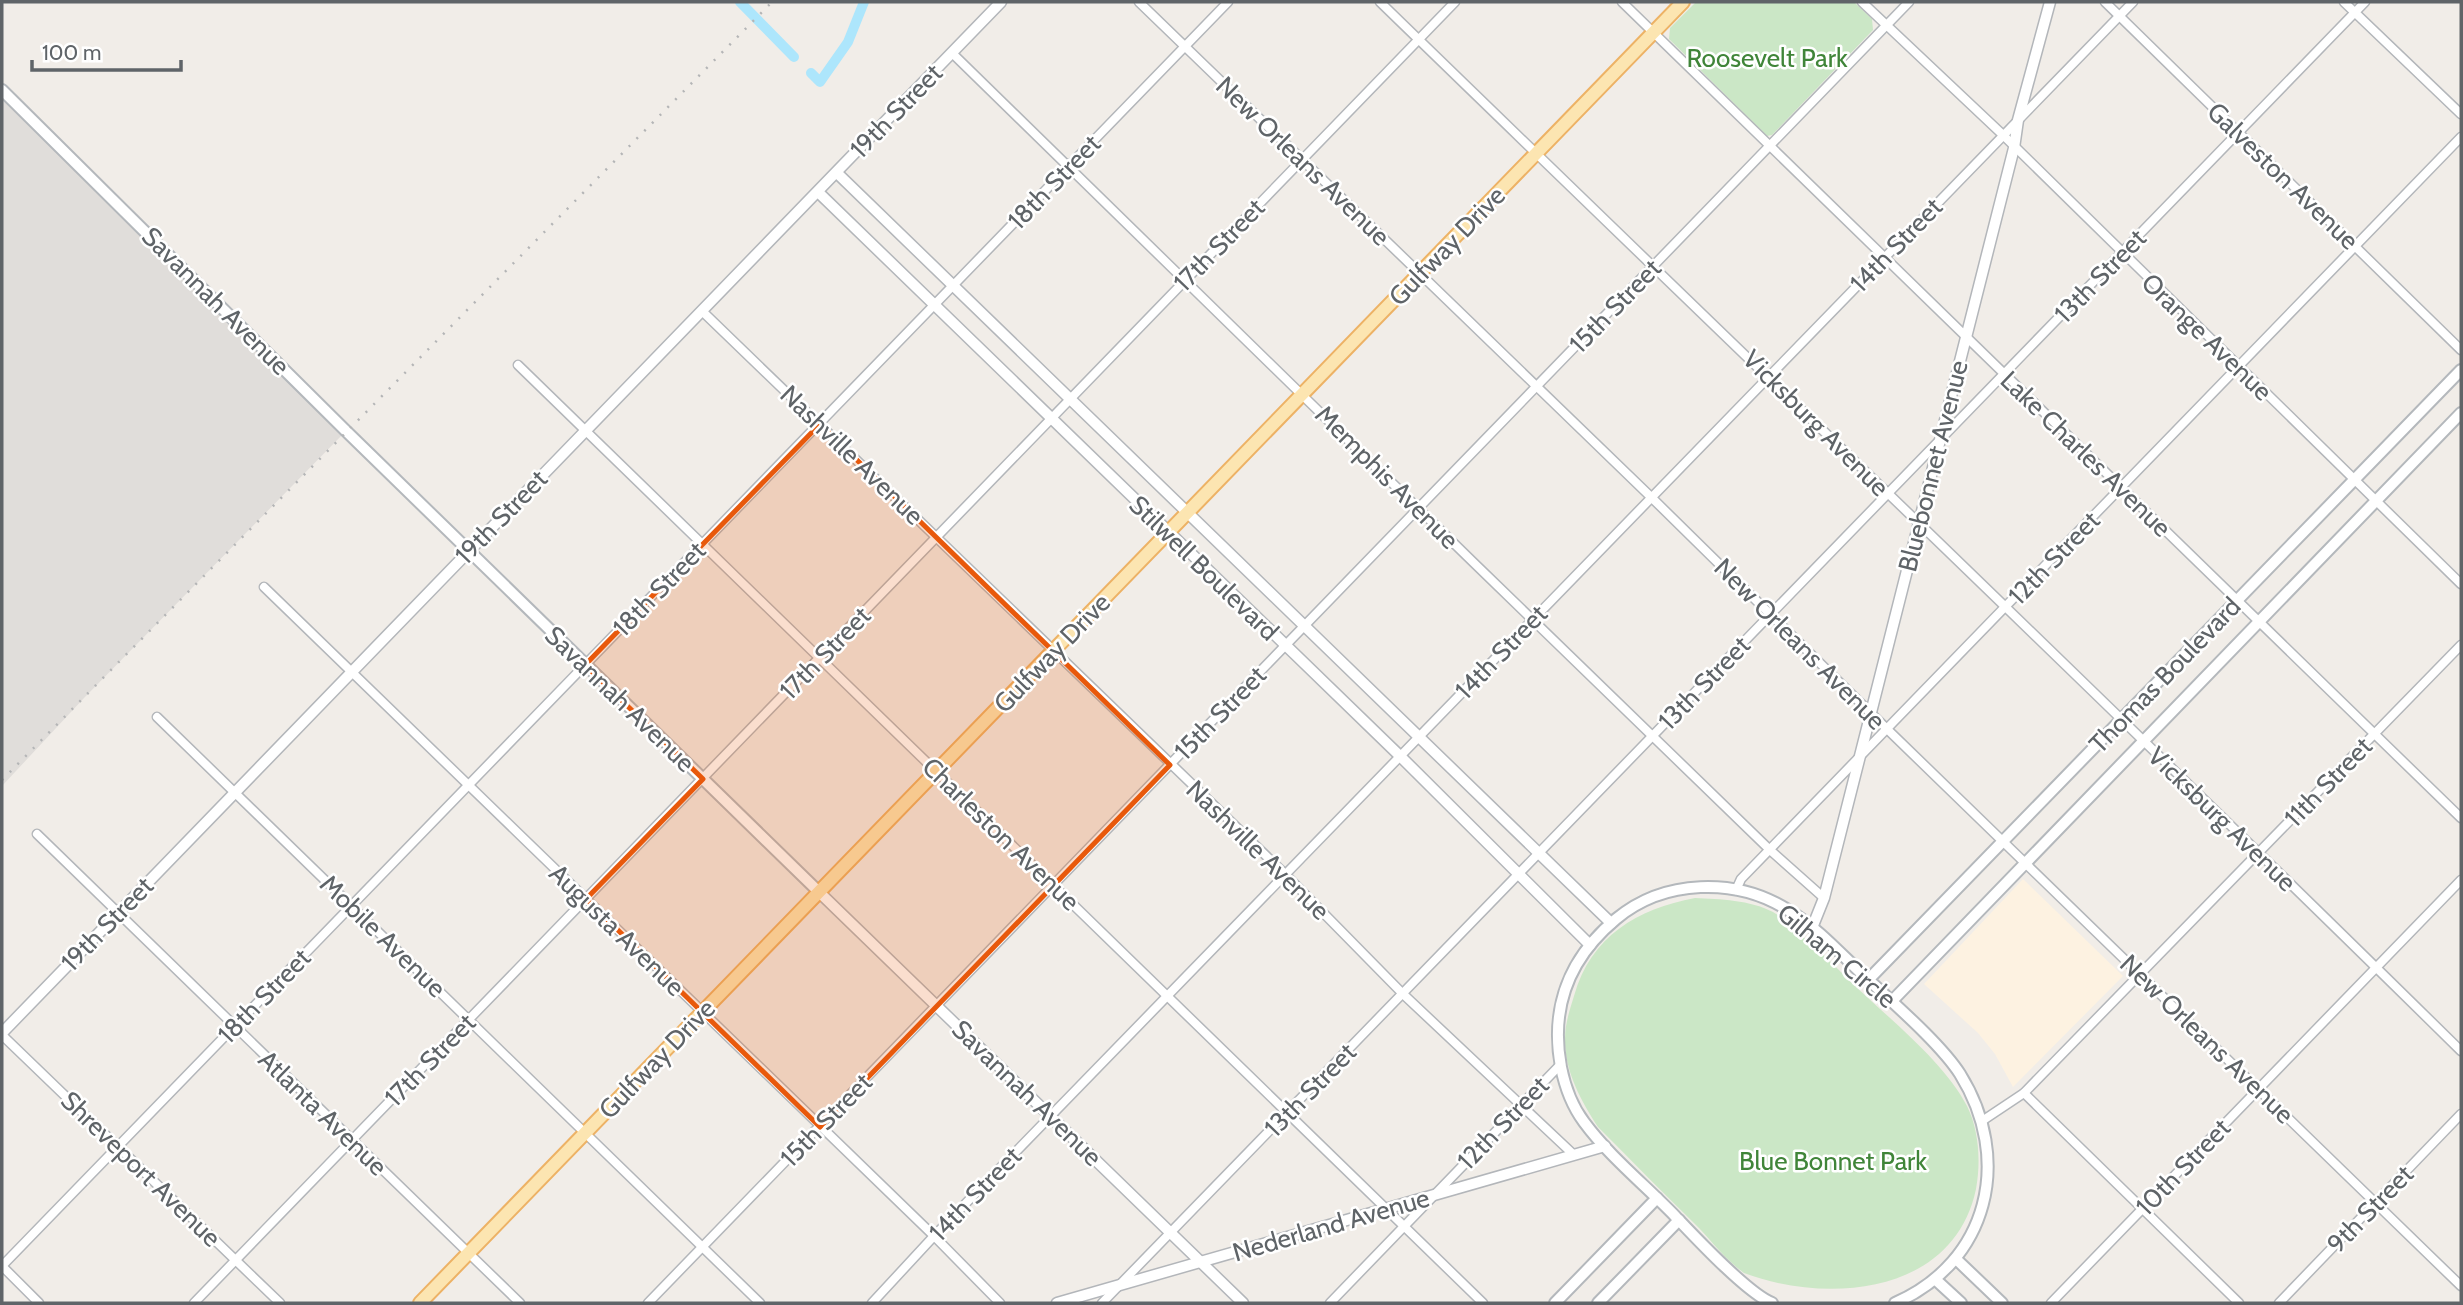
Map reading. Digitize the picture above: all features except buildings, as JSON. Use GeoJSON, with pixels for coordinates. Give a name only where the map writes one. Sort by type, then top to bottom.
{"type":"FeatureCollection","features":[{"type":"Feature","properties":{"kind":"main road","name":"Gulfway Drive"},"geometry":{"type":"LineString","coordinates":[[421,1303],[1683,2]]}},
{"type":"Feature","properties":{"kind":"main road","name":"Savannah Avenue"},"geometry":{"type":"LineString","coordinates":[[2,90],[468,551],[820,892]]}},
{"type":"Feature","properties":{"kind":"main road","name":"Thomas Boulevard"},"geometry":{"type":"LineString","coordinates":[[1868,980],[2461,370]]}},
{"type":"Feature","properties":{"kind":"main road","name":"Thomas Boulevard"},"geometry":{"type":"LineString","coordinates":[[1892,1002],[2461,414]]}},
{"type":"Feature","properties":{"kind":"main road","name":"Gilham Circle"},"geometry":{"type":"LineString","coordinates":[[1769,1303],[1679,1220],[1583,1121],[1572,1102],[1561,1064],[1557,1039],[1562,997],[1573,969],[1590,945],[1611,923],[1626,911],[1665,893],[1698,887],[1736,890],[1767,898],[1790,911],[1892,1002],[1958,1070],[1977,1105],[1988,1160],[1980,1215],[1956,1259],[1937,1280],[1895,1303]]}},
{"type":"Feature","properties":{"kind":"main road"},"geometry":{"type":"LineString","coordinates":[[1555,1303],[1657,1198]]}},
{"type":"Feature","properties":{"kind":"main road"},"geometry":{"type":"LineString","coordinates":[[1598,1303],[1679,1220]]}},
{"type":"Feature","properties":{"kind":"main road"},"geometry":{"type":"LineString","coordinates":[[1956,1259],[2001,1303]]}},
{"type":"Feature","properties":{"kind":"main road"},"geometry":{"type":"LineString","coordinates":[[1937,1280],[1961,1303]]}},
{"type":"Feature","properties":{"kind":"street","name":"19th Street"},"geometry":{"type":"LineString","coordinates":[[2,1034],[1001,2]]}},
{"type":"Feature","properties":{"kind":"street","name":"New Orleans Avenue"},"geometry":{"type":"LineString","coordinates":[[1139,2],[2461,1286]]}},
{"type":"Feature","properties":{"kind":"street","name":"18th Street"},"geometry":{"type":"LineString","coordinates":[[2,1266],[1228,2]]}},
{"type":"Feature","properties":{"kind":"street","name":"Vicksburg Avenue"},"geometry":{"type":"LineString","coordinates":[[1380,2],[1769,376],[2461,1051]]}},
{"type":"Feature","properties":{"kind":"street","name":"17th Street"},"geometry":{"type":"LineString","coordinates":[[194,1303],[1455,2]]}},
{"type":"Feature","properties":{"kind":"street","name":"Lake Charles Avenue"},"geometry":{"type":"LineString","coordinates":[[1622,2],[2461,818]]}},
{"type":"Feature","properties":{"kind":"street","name":"Orange Avenue"},"geometry":{"type":"LineString","coordinates":[[1862,2],[2003,135],[2461,584]]}},
{"type":"Feature","properties":{"kind":"street","name":"15th Street"},"geometry":{"type":"LineString","coordinates":[[648,1303],[1909,2]]}},
{"type":"Feature","properties":{"kind":"street","name":"Bluebonnet Avenue"},"geometry":{"type":"LineString","coordinates":[[1812,928],[1824,898],[2014,148],[2018,120],[2050,2]]}},
{"type":"Feature","properties":{"kind":"street","name":"Galveston Avenue"},"geometry":{"type":"LineString","coordinates":[[2105,2],[2461,350]]}},
{"type":"Feature","properties":{"kind":"street","name":"14th Street"},"geometry":{"type":"LineString","coordinates":[[872,1303],[934,1236],[2133,2]]}},
{"type":"Feature","properties":{"kind":"street"},"geometry":{"type":"LineString","coordinates":[[2344,2],[2461,114]]}},
{"type":"Feature","properties":{"kind":"street","name":"13th Street"},"geometry":{"type":"LineString","coordinates":[[1102,1303],[2365,2]]}},
{"type":"Feature","properties":{"kind":"street","name":"Memphis Avenue"},"geometry":{"type":"LineString","coordinates":[[952,53],[1770,850],[1824,898]]}},
{"type":"Feature","properties":{"kind":"street","name":"12th Street"},"geometry":{"type":"LineString","coordinates":[[1736,890],[1741,879],[2461,137]]}},
{"type":"Feature","properties":{"kind":"street","name":"Stilwell Boulevard"},"geometry":{"type":"LineString","coordinates":[[836,173],[1611,923]]}},
{"type":"Feature","properties":{"kind":"street","name":"Stilwell Boulevard"},"geometry":{"type":"LineString","coordinates":[[818,192],[1401,756],[1590,945]]}},
{"type":"Feature","properties":{"kind":"street","name":"Nashville Avenue"},"geometry":{"type":"LineString","coordinates":[[702,311],[1286,875],[1404,994],[1574,1155]]}},
{"type":"Feature","properties":{"kind":"street","name":"Charleston Avenue"},"geometry":{"type":"LineString","coordinates":[[518,365],[1483,1303]]}},
{"type":"Feature","properties":{"kind":"street","name":"Augusta Avenue"},"geometry":{"type":"LineString","coordinates":[[264,587],[1000,1303]]}},
{"type":"Feature","properties":{"kind":"street","name":"11th Street"},"geometry":{"type":"LineString","coordinates":[[1982,1121],[2024,1093],[2461,645]]}},
{"type":"Feature","properties":{"kind":"street","name":"Mobile Avenue"},"geometry":{"type":"LineString","coordinates":[[157,716],[760,1303]]}},
{"type":"Feature","properties":{"kind":"street","name":"Atlanta Avenue"},"geometry":{"type":"LineString","coordinates":[[37,834],[520,1303]]}},
{"type":"Feature","properties":{"kind":"street","name":"10th Street"},"geometry":{"type":"LineString","coordinates":[[2051,1303],[2461,880]]}},
{"type":"Feature","properties":{"kind":"street","name":"Savannah Avenue"},"geometry":{"type":"LineString","coordinates":[[820,892],[1243,1303]]}},
{"type":"Feature","properties":{"kind":"street","name":"Shreveport Avenue"},"geometry":{"type":"LineString","coordinates":[[2,1034],[280,1303]]}},
{"type":"Feature","properties":{"kind":"street","name":"12th Street"},"geometry":{"type":"LineString","coordinates":[[1330,1303],[1561,1064]]}},
{"type":"Feature","properties":{"kind":"street"},"geometry":{"type":"LineString","coordinates":[[2024,1093],[2239,1303]]}},
{"type":"Feature","properties":{"kind":"street","name":"9th Street"},"geometry":{"type":"LineString","coordinates":[[2278,1303],[2461,1114]]}},
{"type":"Feature","properties":{"kind":"street","name":"Nederland Avenue"},"geometry":{"type":"LineString","coordinates":[[1057,1303],[1605,1146]]}},
{"type":"Feature","properties":{"kind":"street"},"geometry":{"type":"LineString","coordinates":[[2,1266],[39,1303]]}},
{"type":"Feature","properties":{"kind":"highlighted area"},"geometry":{"type":"Polygon","coordinates":[[[820,424],[1170,765],[820,1127],[586,899],[703,779],[585,665],[820,424]]]}},
{"type":"Feature","properties":{"kind":"shaded area"},"geometry":{"type":"Polygon","coordinates":[[[2,91],[346,431],[84,698],[2,786],[2,91]]]}},
{"type":"Feature","properties":{"kind":"shaded area"},"geometry":{"type":"Polygon","coordinates":[[[2023,879],[2123,976],[2013,1087],[1995,1054],[1978,1033],[1924,984],[2023,879]]]}},
{"type":"Feature","properties":{"kind":"green space","name":"Roosevelt Park"},"geometry":{"type":"Polygon","coordinates":[[[1696,2],[1854,2],[1872,19],[1873,30],[1772,135],[1767,136],[1669,39],[1670,28],[1696,2]]]}},
{"type":"Feature","properties":{"kind":"green space","name":"Blue Bonnet Park"},"geometry":{"type":"Polygon","coordinates":[[[1695,898],[1745,903],[1777,915],[1815,947],[1931,1058],[1967,1106],[1978,1146],[1976,1189],[1963,1224],[1942,1251],[1915,1270],[1884,1282],[1849,1288],[1813,1288],[1777,1283],[1744,1273],[1598,1127],[1592,1117],[1575,1085],[1565,1050],[1567,1022],[1582,975],[1604,942],[1619,929],[1654,910],[1695,898]]]}},
{"type":"Feature","properties":{"kind":"waterway"},"geometry":{"type":"LineString","coordinates":[[740,2],[794,57]]}},
{"type":"Feature","properties":{"kind":"waterway"},"geometry":{"type":"LineString","coordinates":[[811,73],[820,82],[848,42],[864,2]]}},
{"type":"Feature","properties":{"kind":"railway"},"geometry":{"type":"LineString","coordinates":[[2,780],[772,2]]}}]}
